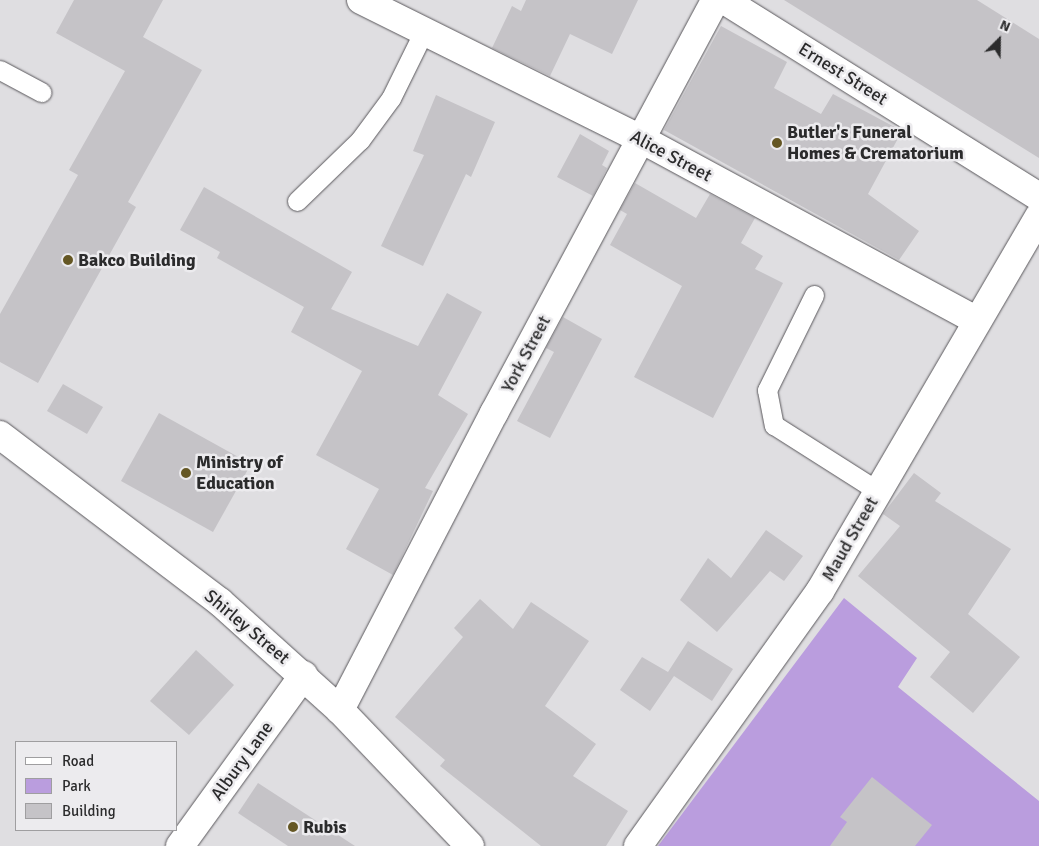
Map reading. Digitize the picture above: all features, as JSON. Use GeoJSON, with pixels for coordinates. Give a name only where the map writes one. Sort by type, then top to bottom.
{"type":"FeatureCollection","features":[{"type":"Feature","properties":{"kind":"main road","name":"Alice Street"},"geometry":{"type":"LineString","coordinates":[[361,0],[641,139],[976,320]]}},
{"type":"Feature","properties":{"kind":"main road","name":"York Street"},"geometry":{"type":"LineString","coordinates":[[340,710],[494,413],[715,0]]}},
{"type":"Feature","properties":{"kind":"main road","name":"Ernest Street"},"geometry":{"type":"LineString","coordinates":[[724,0],[1039,197]]}},
{"type":"Feature","properties":{"kind":"main road","name":"Maud Street"},"geometry":{"type":"LineString","coordinates":[[638,846],[820,591],[976,320],[1039,216]]}},
{"type":"Feature","properties":{"kind":"main road","name":"Shirley Street"},"geometry":{"type":"LineString","coordinates":[[0,435],[220,602],[304,675],[470,846]]}},
{"type":"Feature","properties":{"kind":"main road","name":"Albury Lane"},"geometry":{"type":"LineString","coordinates":[[180,846],[304,675]]}},
{"type":"Feature","properties":{"kind":"lane"},"geometry":{"type":"LineString","coordinates":[[297,201],[360,140],[392,98],[424,31]]}},
{"type":"Feature","properties":{"kind":"lane"},"geometry":{"type":"LineString","coordinates":[[0,70],[41,92]]}},
{"type":"Feature","properties":{"kind":"lane"},"geometry":{"type":"LineString","coordinates":[[814,295],[767,390],[774,425],[878,491]]}},
{"type":"Feature","properties":{"kind":"green space"},"geometry":{"type":"Polygon","coordinates":[[[844,598],[917,658],[898,687],[1039,801],[1039,846],[658,846],[844,598]]]}},
{"type":"Feature","properties":{"kind":"building"},"geometry":{"type":"Polygon","coordinates":[[[74,0],[163,0],[143,37],[202,70],[128,202],[136,207],[38,383],[0,362],[0,314],[78,175],[69,170],[125,71],[56,33],[74,0]]]}},
{"type":"Feature","properties":{"kind":"building"},"geometry":{"type":"Polygon","coordinates":[[[526,0],[638,0],[612,54],[570,34],[550,76],[492,48],[512,6],[521,11],[526,0]]]}},
{"type":"Feature","properties":{"kind":"building"},"geometry":{"type":"Polygon","coordinates":[[[784,0],[977,0],[1039,39],[1039,158],[784,0]]]}},
{"type":"Feature","properties":{"kind":"building"},"geometry":{"type":"Polygon","coordinates":[[[721,26],[787,62],[774,88],[821,114],[833,94],[902,131],[868,194],[919,231],[899,260],[664,130],[721,26]]]}},
{"type":"Feature","properties":{"kind":"building"},"geometry":{"type":"Polygon","coordinates":[[[436,95],[495,122],[471,177],[466,174],[423,266],[381,246],[424,155],[413,151],[436,95]]]}},
{"type":"Feature","properties":{"kind":"building"},"geometry":{"type":"Polygon","coordinates":[[[580,134],[609,151],[602,165],[607,168],[593,196],[557,177],[580,134]]]}},
{"type":"Feature","properties":{"kind":"building"},"geometry":{"type":"Polygon","coordinates":[[[635,183],[696,218],[710,194],[755,218],[741,243],[763,256],[755,269],[783,283],[713,418],[634,377],[682,286],[610,245],[627,214],[620,210],[635,183]]]}},
{"type":"Feature","properties":{"kind":"building"},"geometry":{"type":"Polygon","coordinates":[[[204,187],[352,272],[331,309],[418,346],[447,293],[482,312],[438,395],[468,414],[425,488],[433,491],[393,575],[346,549],[379,489],[316,455],[362,371],[291,332],[304,307],[217,258],[220,252],[180,230],[204,187]]]}},
{"type":"Feature","properties":{"kind":"building"},"geometry":{"type":"Polygon","coordinates":[[[563,317],[602,339],[550,438],[517,421],[554,352],[546,348],[563,317]]]}},
{"type":"Feature","properties":{"kind":"building"},"geometry":{"type":"Polygon","coordinates":[[[63,384],[103,407],[87,434],[47,411],[63,384]]]}},
{"type":"Feature","properties":{"kind":"building","name":"Ministry of Education"},"geometry":{"type":"Polygon","coordinates":[[[159,413],[251,464],[213,532],[121,481],[159,413]]]}},
{"type":"Feature","properties":{"kind":"building"},"geometry":{"type":"Polygon","coordinates":[[[914,473],[941,493],[935,501],[1011,549],[968,614],[1020,657],[973,713],[930,677],[950,652],[858,576],[900,526],[883,514],[914,473]]]}},
{"type":"Feature","properties":{"kind":"building"},"geometry":{"type":"Polygon","coordinates":[[[766,530],[803,556],[784,581],[770,571],[717,632],[680,600],[708,558],[731,578],[766,530]]]}},
{"type":"Feature","properties":{"kind":"building"},"geometry":{"type":"Polygon","coordinates":[[[480,599],[513,629],[531,602],[589,641],[545,706],[596,744],[573,776],[628,811],[606,846],[541,846],[440,766],[445,760],[395,717],[463,637],[454,628],[480,599]]]}},
{"type":"Feature","properties":{"kind":"building"},"geometry":{"type":"Polygon","coordinates":[[[688,641],[733,669],[712,701],[674,676],[650,711],[620,690],[642,657],[668,672],[688,641]]]}},
{"type":"Feature","properties":{"kind":"building"},"geometry":{"type":"Polygon","coordinates":[[[196,650],[234,685],[189,735],[150,701],[196,650]]]}},
{"type":"Feature","properties":{"kind":"building"},"geometry":{"type":"Polygon","coordinates":[[[872,777],[932,825],[915,846],[830,846],[847,822],[840,817],[872,777]]]}},
{"type":"Feature","properties":{"kind":"building","name":"Rubis"},"geometry":{"type":"Polygon","coordinates":[[[258,783],[355,846],[288,846],[238,813],[258,783]]]}},
{"type":"Feature","properties":{"kind":"place","name":"Butler's Funeral Homes & Crematorium"},"geometry":{"type":"Point","coordinates":[777,143]}},
{"type":"Feature","properties":{"kind":"place","name":"Bakco Building"},"geometry":{"type":"Point","coordinates":[68,260]}},
{"type":"Feature","properties":{"kind":"place","name":"Ministry of Education"},"geometry":{"type":"Point","coordinates":[186,473]}},
{"type":"Feature","properties":{"kind":"place","name":"Rubis"},"geometry":{"type":"Point","coordinates":[293,827]}}]}
